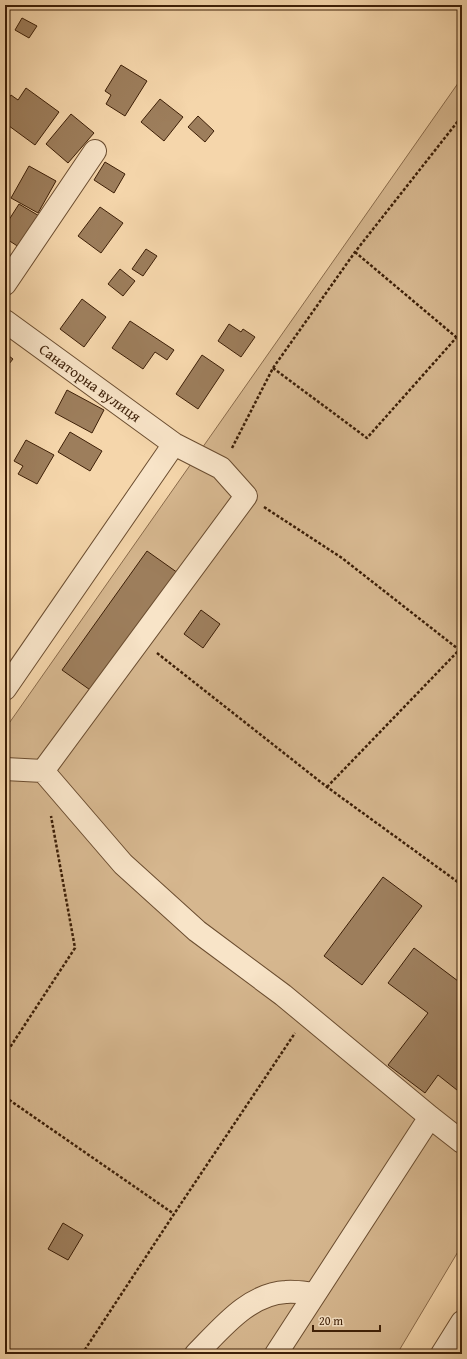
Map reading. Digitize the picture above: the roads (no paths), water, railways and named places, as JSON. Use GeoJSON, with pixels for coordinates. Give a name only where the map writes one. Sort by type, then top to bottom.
{"type":"FeatureCollection","features":[{"type":"Feature","properties":{"kind":"street"},"geometry":{"type":"LineString","coordinates":[[5,284],[95,150]]}},
{"type":"Feature","properties":{"kind":"street","name":"Санаторна вулиця"},"geometry":{"type":"LineString","coordinates":[[5,321],[174,444],[221,468],[246,496],[42,771]]}},
{"type":"Feature","properties":{"kind":"street"},"geometry":{"type":"LineString","coordinates":[[5,689],[174,444]]}},
{"type":"Feature","properties":{"kind":"street"},"geometry":{"type":"LineString","coordinates":[[5,769],[42,771],[123,864],[197,931],[283,995],[462,1142]]}},
{"type":"Feature","properties":{"kind":"street"},"geometry":{"type":"LineString","coordinates":[[276,1354],[430,1117]]}},
{"type":"Feature","properties":{"kind":"street"},"geometry":{"type":"LineString","coordinates":[[196,1354],[236,1315],[266,1296],[286,1292],[314,1294]]}},
{"type":"Feature","properties":{"kind":"street"},"geometry":{"type":"LineString","coordinates":[[442,1354],[462,1322]]}}]}
